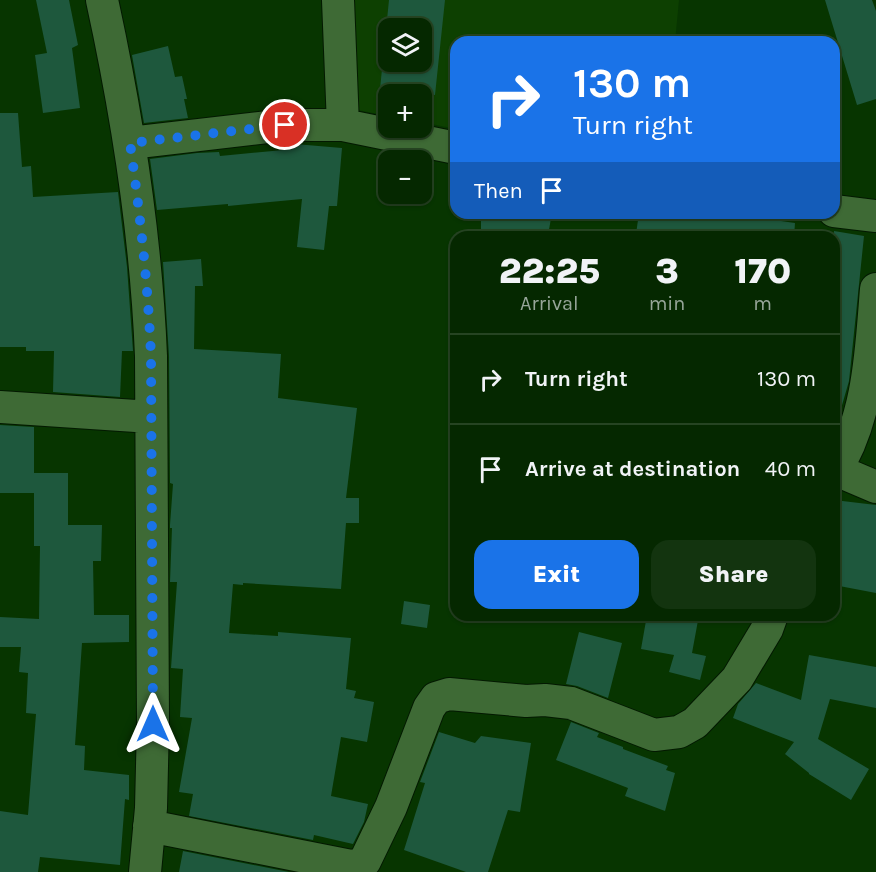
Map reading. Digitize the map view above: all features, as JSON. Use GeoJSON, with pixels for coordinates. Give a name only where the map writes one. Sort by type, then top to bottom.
{"type":"FeatureCollection","features":[{"type":"Feature","properties":{"kind":"street"},"geometry":{"type":"LineString","coordinates":[[102,0],[130,143],[141,216],[148,298],[153,724],[145,872]]}},
{"type":"Feature","properties":{"kind":"street"},"geometry":{"type":"LineString","coordinates":[[338,0],[343,125]]}},
{"type":"Feature","properties":{"kind":"street"},"geometry":{"type":"LineString","coordinates":[[130,143],[285,125],[343,125],[450,147]]}},
{"type":"Feature","properties":{"kind":"street"},"geometry":{"type":"LineString","coordinates":[[840,212],[876,216]]}},
{"type":"Feature","properties":{"kind":"street"},"geometry":{"type":"LineString","coordinates":[[840,462],[863,406],[873,334],[876,289]]}},
{"type":"Feature","properties":{"kind":"street"},"geometry":{"type":"LineString","coordinates":[[0,407],[151,417]]}},
{"type":"Feature","properties":{"kind":"street"},"geometry":{"type":"LineString","coordinates":[[840,473],[876,487]]}},
{"type":"Feature","properties":{"kind":"street"},"geometry":{"type":"LineString","coordinates":[[149,826],[351,866],[360,864],[365,861],[391,807],[429,708],[436,698],[449,694],[526,701],[554,701],[571,704],[654,735],[679,732],[695,723],[737,679],[770,621]]}},
{"type":"Feature","properties":{"kind":"shaded area"},"geometry":{"type":"Polygon","coordinates":[[[350,0],[679,0],[676,36],[450,36],[450,128],[432,124],[432,84],[378,84],[378,114],[353,109],[350,0]]]}},
{"type":"Feature","properties":{"kind":"building"},"geometry":{"type":"Polygon","coordinates":[[[36,0],[69,0],[78,45],[72,48],[80,108],[43,113],[35,55],[47,53],[36,0]]]}},
{"type":"Feature","properties":{"kind":"building"},"geometry":{"type":"Polygon","coordinates":[[[389,0],[445,0],[435,95],[432,95],[432,84],[381,84],[382,72],[432,72],[432,18],[387,18],[389,0]]]}},
{"type":"Feature","properties":{"kind":"building"},"geometry":{"type":"Polygon","coordinates":[[[825,0],[872,0],[876,11],[876,99],[857,105],[840,49],[840,36],[836,36],[825,0]]]}},
{"type":"Feature","properties":{"kind":"building"},"geometry":{"type":"Polygon","coordinates":[[[168,46],[175,77],[182,76],[188,118],[144,123],[132,55],[168,46]]]}},
{"type":"Feature","properties":{"kind":"building"},"geometry":{"type":"Polygon","coordinates":[[[0,113],[18,113],[22,167],[31,166],[33,197],[118,192],[127,267],[133,351],[122,351],[120,397],[53,392],[54,351],[26,351],[26,347],[0,347],[0,113]]]}},
{"type":"Feature","properties":{"kind":"building"},"geometry":{"type":"Polygon","coordinates":[[[283,143],[342,148],[337,206],[329,206],[324,250],[297,247],[302,199],[157,210],[150,159],[197,153],[219,152],[220,156],[283,150],[283,143]]]}},
{"type":"Feature","properties":{"kind":"building"},"geometry":{"type":"Polygon","coordinates":[[[481,219],[551,219],[549,231],[481,231],[481,219]]]}},
{"type":"Feature","properties":{"kind":"building"},"geometry":{"type":"Polygon","coordinates":[[[638,219],[767,219],[795,223],[794,231],[636,231],[638,219]]]}},
{"type":"Feature","properties":{"kind":"building"},"geometry":{"type":"Polygon","coordinates":[[[840,232],[864,236],[849,381],[840,412],[840,232]]]}},
{"type":"Feature","properties":{"kind":"building"},"geometry":{"type":"Polygon","coordinates":[[[201,259],[203,286],[195,286],[194,349],[281,354],[278,398],[357,408],[346,498],[359,498],[359,523],[346,523],[341,589],[233,584],[229,633],[278,636],[278,632],[351,638],[346,689],[356,691],[354,698],[374,702],[367,742],[341,737],[331,796],[368,804],[364,822],[353,844],[314,835],[313,840],[189,816],[193,794],[179,792],[192,718],[180,717],[183,669],[171,668],[177,582],[170,582],[173,484],[170,483],[169,356],[163,262],[201,259]]]}},
{"type":"Feature","properties":{"kind":"building"},"geometry":{"type":"Polygon","coordinates":[[[0,425],[34,427],[34,473],[68,473],[68,525],[102,525],[101,561],[93,561],[94,615],[129,615],[129,642],[82,643],[75,745],[85,746],[84,770],[129,775],[129,800],[125,799],[120,865],[40,857],[38,872],[0,872],[0,811],[28,815],[36,714],[26,713],[28,673],[19,672],[21,647],[0,647],[0,617],[39,619],[40,546],[34,546],[34,493],[0,493],[0,425]]]}},
{"type":"Feature","properties":{"kind":"building"},"geometry":{"type":"Polygon","coordinates":[[[840,501],[876,505],[876,593],[840,586],[840,501]]]}},
{"type":"Feature","properties":{"kind":"building"},"geometry":{"type":"Polygon","coordinates":[[[404,601],[430,605],[427,628],[401,624],[404,601]]]}},
{"type":"Feature","properties":{"kind":"building"},"geometry":{"type":"Polygon","coordinates":[[[646,621],[698,621],[692,653],[706,656],[700,680],[669,672],[674,655],[641,649],[646,621]]]}},
{"type":"Feature","properties":{"kind":"building"},"geometry":{"type":"Polygon","coordinates":[[[579,632],[622,643],[608,698],[566,684],[579,632]]]}},
{"type":"Feature","properties":{"kind":"building"},"geometry":{"type":"Polygon","coordinates":[[[809,655],[876,667],[876,708],[830,699],[818,739],[869,769],[851,800],[809,774],[785,754],[794,742],[733,718],[738,704],[756,683],[801,700],[809,655]]]}},
{"type":"Feature","properties":{"kind":"building"},"geometry":{"type":"Polygon","coordinates":[[[571,722],[599,733],[597,737],[623,747],[623,749],[668,766],[666,770],[675,773],[665,811],[625,796],[628,788],[556,760],[571,722]]]}},
{"type":"Feature","properties":{"kind":"building"},"geometry":{"type":"Polygon","coordinates":[[[439,732],[475,743],[481,736],[531,743],[520,812],[508,810],[488,872],[466,872],[404,850],[425,783],[420,782],[439,732]]]}},
{"type":"Feature","properties":{"kind":"building"},"geometry":{"type":"Polygon","coordinates":[[[183,851],[289,872],[179,872],[183,851]]]}},
{"type":"Feature","properties":{"kind":"route"},"geometry":{"type":"LineString","coordinates":[[153,724],[151,356],[141,216],[130,143],[285,125]]}}]}
